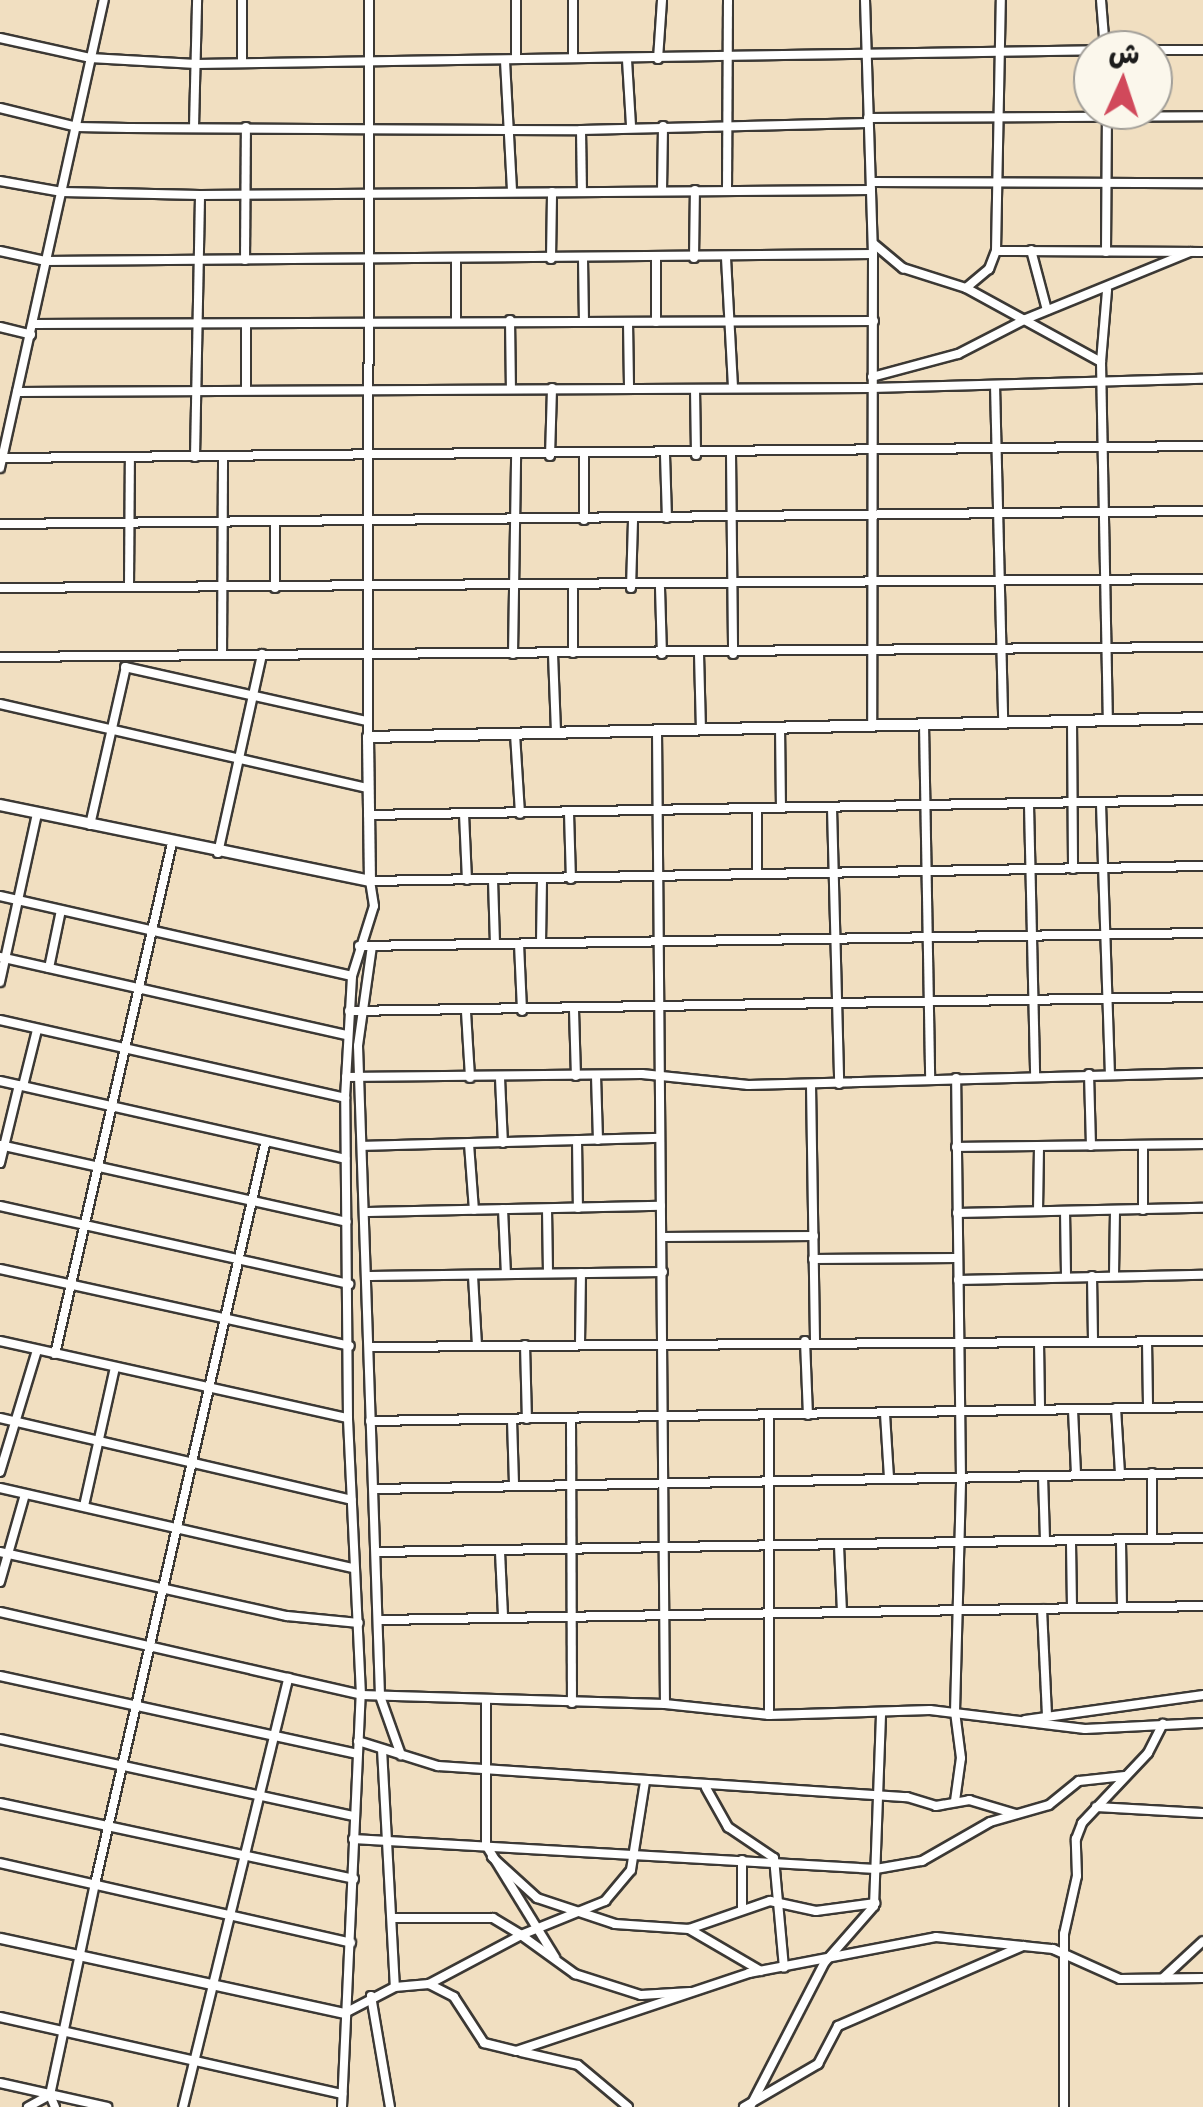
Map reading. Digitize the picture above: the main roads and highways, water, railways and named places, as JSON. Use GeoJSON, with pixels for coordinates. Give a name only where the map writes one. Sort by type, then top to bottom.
{"type":"FeatureCollection","features":[{"type":"Feature","properties":{"kind":"main road"},"geometry":{"type":"LineString","coordinates":[[0,805],[370,882],[368,737],[1203,718]]}}]}
